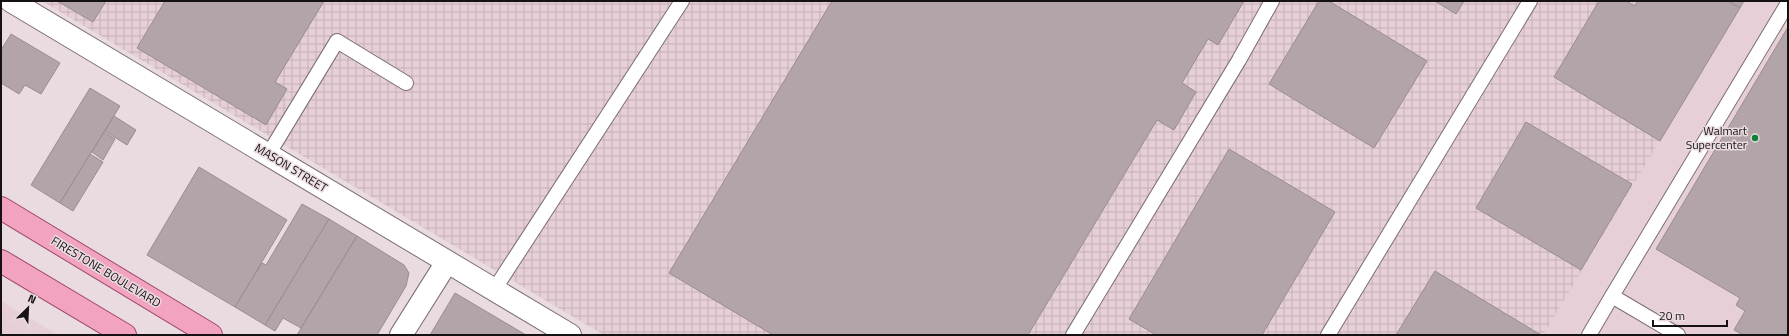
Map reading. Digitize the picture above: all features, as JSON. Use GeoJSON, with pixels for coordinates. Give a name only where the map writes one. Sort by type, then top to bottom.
{"type":"FeatureCollection","features":[{"type":"Feature","properties":{"kind":"main road","name":"FIRESTONE BOULEVARD"},"geometry":{"type":"LineString","coordinates":[[1,208],[211,335]]}},
{"type":"Feature","properties":{"kind":"main road"},"geometry":{"type":"LineString","coordinates":[[1,261],[125,335]]}},
{"type":"Feature","properties":{"kind":"street","name":"MASON STREET"},"geometry":{"type":"LineString","coordinates":[[11,1],[570,335]]}},
{"type":"Feature","properties":{"kind":"street"},"geometry":{"type":"LineString","coordinates":[[401,335],[447,262]]}},
{"type":"Feature","properties":{"kind":"lane"},"geometry":{"type":"LineString","coordinates":[[494,290],[682,1]]}},
{"type":"Feature","properties":{"kind":"lane"},"geometry":{"type":"LineString","coordinates":[[1073,335],[1239,60],[1272,1]]}},
{"type":"Feature","properties":{"kind":"lane"},"geometry":{"type":"LineString","coordinates":[[1328,335],[1530,1]]}},
{"type":"Feature","properties":{"kind":"lane"},"geometry":{"type":"LineString","coordinates":[[1589,335],[1788,3]]}},
{"type":"Feature","properties":{"kind":"lane"},"geometry":{"type":"LineString","coordinates":[[268,154],[337,41],[406,83]]}},
{"type":"Feature","properties":{"kind":"lane"},"geometry":{"type":"LineString","coordinates":[[1612,296],[1678,335]]}},
{"type":"Feature","properties":{"kind":"shaded area"},"geometry":{"type":"Polygon","coordinates":[[[42,1],[1744,1],[1543,335],[604,335],[42,1]]]}},
{"type":"Feature","properties":{"kind":"shaded area"},"geometry":{"type":"Polygon","coordinates":[[[1744,1],[1788,1],[1788,335],[1543,335],[1744,1]]]}},
{"type":"Feature","properties":{"kind":"shaded area"},"geometry":{"type":"Polygon","coordinates":[[[1,301],[58,335],[1,335],[1,301]]]}},
{"type":"Feature","properties":{"kind":"building"},"geometry":{"type":"Polygon","coordinates":[[[57,1],[106,1],[93,22],[57,1]]]}},
{"type":"Feature","properties":{"kind":"building"},"geometry":{"type":"Polygon","coordinates":[[[165,1],[324,1],[275,82],[287,89],[266,125],[137,48],[165,1]]]}},
{"type":"Feature","properties":{"kind":"building"},"geometry":{"type":"Polygon","coordinates":[[[832,1],[1244,1],[1218,45],[1208,39],[1182,83],[1196,92],[1174,130],[1157,120],[1028,335],[773,335],[669,273],[832,1]]]}},
{"type":"Feature","properties":{"kind":"building"},"geometry":{"type":"Polygon","coordinates":[[[1319,1],[1329,1],[1427,61],[1374,148],[1269,84],[1319,1]]]}},
{"type":"Feature","properties":{"kind":"building"},"geometry":{"type":"Polygon","coordinates":[[[1435,1],[1464,1],[1456,14],[1435,1]]]}},
{"type":"Feature","properties":{"kind":"building"},"geometry":{"type":"Polygon","coordinates":[[[1599,1],[1626,1],[1635,6],[1638,1],[1728,1],[1740,8],[1660,141],[1554,77],[1599,1]]]}},
{"type":"Feature","properties":{"kind":"building"},"geometry":{"type":"Polygon","coordinates":[[[1728,1],[1744,1],[1740,8],[1728,1]]]}},
{"type":"Feature","properties":{"kind":"building","name":"Walmart Supercenter"},"geometry":{"type":"Polygon","coordinates":[[[1788,27],[1788,335],[1743,335],[1734,330],[1745,311],[1736,305],[1740,298],[1656,249],[1788,27]]]}},
{"type":"Feature","properties":{"kind":"building"},"geometry":{"type":"Polygon","coordinates":[[[11,34],[60,63],[41,94],[25,85],[19,94],[1,83],[1,50],[11,34]]]}},
{"type":"Feature","properties":{"kind":"building"},"geometry":{"type":"Polygon","coordinates":[[[90,88],[120,106],[60,203],[31,185],[90,88]]]}},
{"type":"Feature","properties":{"kind":"building"},"geometry":{"type":"Polygon","coordinates":[[[114,116],[136,130],[127,145],[105,131],[114,116]]]}},
{"type":"Feature","properties":{"kind":"building"},"geometry":{"type":"Polygon","coordinates":[[[1526,122],[1632,184],[1581,270],[1476,208],[1526,122]]]}},
{"type":"Feature","properties":{"kind":"building"},"geometry":{"type":"Polygon","coordinates":[[[104,132],[115,139],[103,160],[92,152],[104,132]]]}},
{"type":"Feature","properties":{"kind":"building"},"geometry":{"type":"Polygon","coordinates":[[[1229,149],[1335,212],[1262,335],[1156,335],[1129,319],[1229,149]]]}},
{"type":"Feature","properties":{"kind":"building"},"geometry":{"type":"Polygon","coordinates":[[[90,154],[103,162],[73,211],[60,203],[90,154]]]}},
{"type":"Feature","properties":{"kind":"building"},"geometry":{"type":"Polygon","coordinates":[[[199,167],[287,220],[235,307],[147,255],[199,167]]]}},
{"type":"Feature","properties":{"kind":"building"},"geometry":{"type":"Polygon","coordinates":[[[302,204],[329,219],[265,325],[235,307],[262,263],[266,265],[302,204]]]}},
{"type":"Feature","properties":{"kind":"building"},"geometry":{"type":"Polygon","coordinates":[[[329,219],[357,236],[301,328],[283,318],[275,331],[265,325],[329,219]]]}},
{"type":"Feature","properties":{"kind":"building"},"geometry":{"type":"Polygon","coordinates":[[[357,236],[404,265],[409,273],[406,286],[377,335],[297,335],[357,236]]]}},
{"type":"Feature","properties":{"kind":"building"},"geometry":{"type":"Polygon","coordinates":[[[1435,271],[1541,335],[1396,335],[1435,271]]]}},
{"type":"Feature","properties":{"kind":"building"},"geometry":{"type":"Polygon","coordinates":[[[455,293],[526,335],[430,335],[455,293]]]}},
{"type":"Feature","properties":{"kind":"place","name":"Walmart Supercenter"},"geometry":{"type":"Point","coordinates":[1755,138]}}]}
